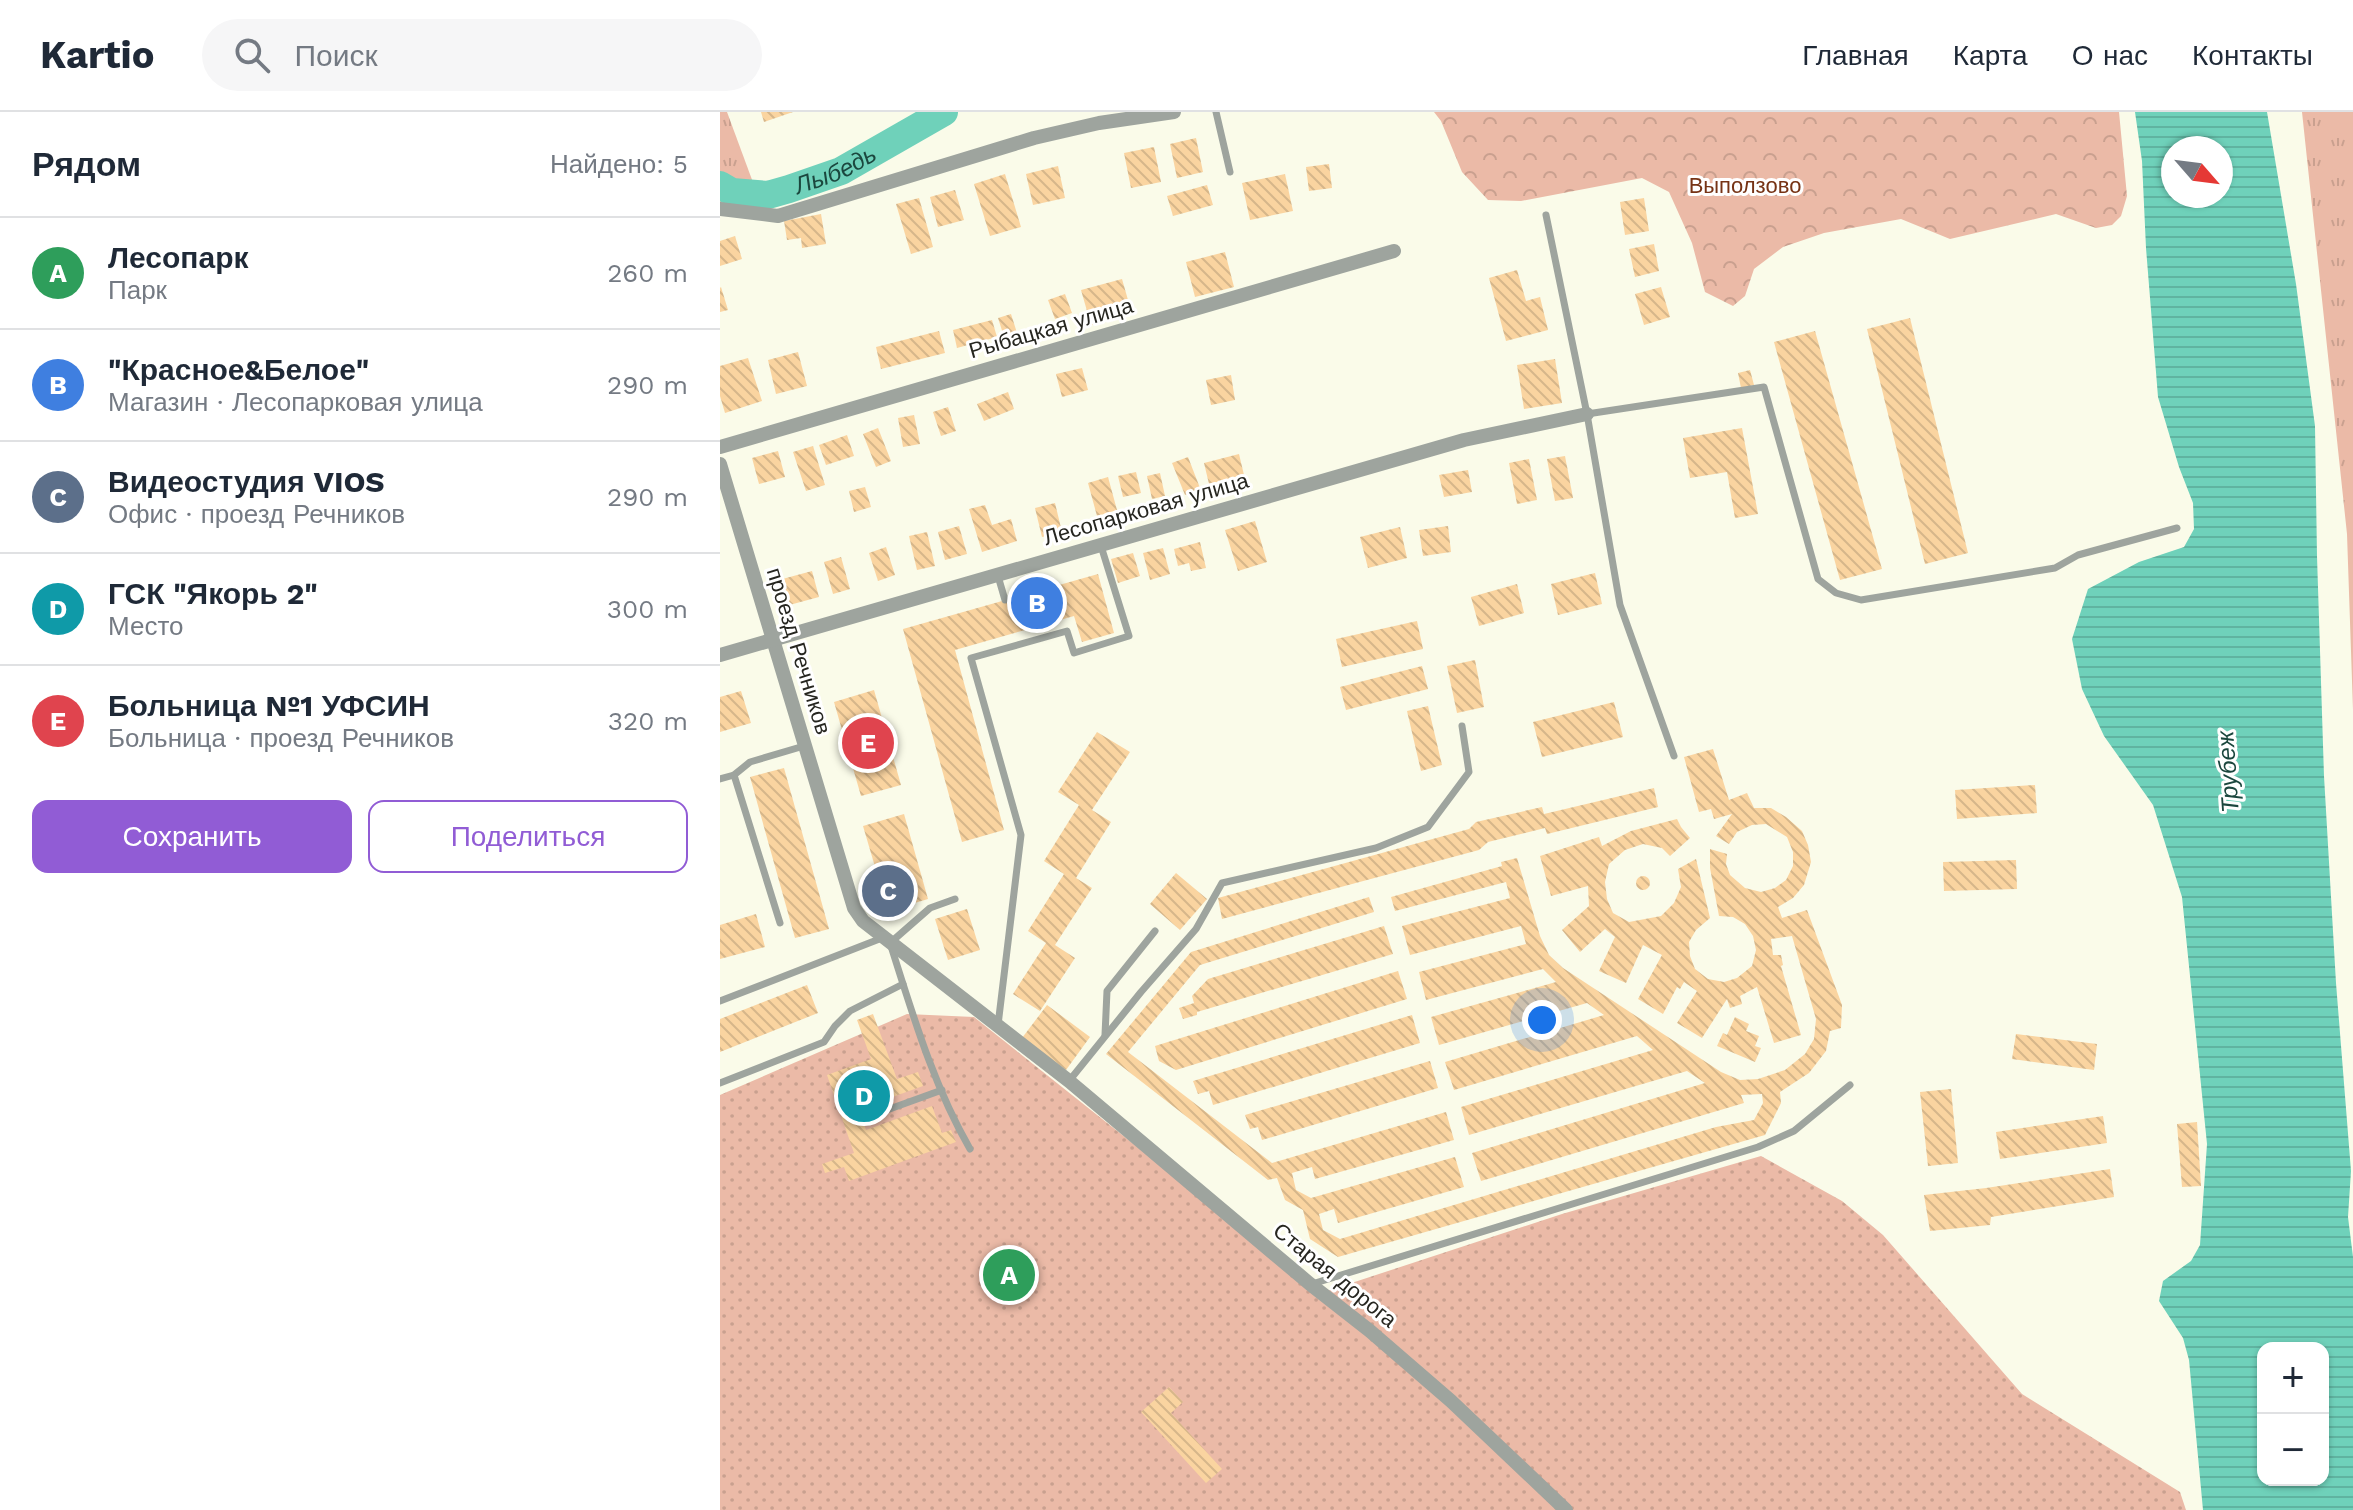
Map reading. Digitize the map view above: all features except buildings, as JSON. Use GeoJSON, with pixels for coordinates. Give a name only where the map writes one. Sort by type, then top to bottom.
{"type":"FeatureCollection","features":[{"type":"Feature","properties":{"kind":"street"},"geometry":{"type":"LineString","coordinates":[[720,209],[778,216],[1034,138],[1099,123],[1174,112]]}},
{"type":"Feature","properties":{"kind":"street","name":"Рыбацкая улица"},"geometry":{"type":"LineString","coordinates":[[720,447],[1394,251]]}},
{"type":"Feature","properties":{"kind":"street","name":"Лесопарковая улица"},"geometry":{"type":"LineString","coordinates":[[720,655],[1464,440],[1587,414]]}},
{"type":"Feature","properties":{"kind":"street","name":"проезд Речников"},"geometry":{"type":"LineString","coordinates":[[720,464],[854,908],[863,921],[1069,1081]]}},
{"type":"Feature","properties":{"kind":"street","name":"Старая дорога"},"geometry":{"type":"LineString","coordinates":[[1069,1081],[1370,1331],[1451,1401],[1566,1510]]}},
{"type":"Feature","properties":{"kind":"lane"},"geometry":{"type":"LineString","coordinates":[[1216,112],[1230,172]]}},
{"type":"Feature","properties":{"kind":"lane"},"geometry":{"type":"LineString","coordinates":[[1546,215],[1587,414],[1620,605],[1674,756]]}},
{"type":"Feature","properties":{"kind":"lane"},"geometry":{"type":"LineString","coordinates":[[1587,414],[1764,387],[1818,579],[1836,593],[1861,600],[2055,568],[2078,555],[2177,528]]}},
{"type":"Feature","properties":{"kind":"lane"},"geometry":{"type":"LineString","coordinates":[[998,1025],[1021,835],[971,658],[1067,631],[1074,653],[1129,636],[1101,545]]}},
{"type":"Feature","properties":{"kind":"lane"},"geometry":{"type":"LineString","coordinates":[[998,576],[1005,600]]}},
{"type":"Feature","properties":{"kind":"lane"},"geometry":{"type":"LineString","coordinates":[[1013,633],[1017,645]]}},
{"type":"Feature","properties":{"kind":"lane"},"geometry":{"type":"LineString","coordinates":[[1069,1081],[1196,929],[1222,883],[1376,848],[1428,827],[1469,772],[1462,726]]}},
{"type":"Feature","properties":{"kind":"lane"},"geometry":{"type":"LineString","coordinates":[[720,779],[734,775],[750,762],[804,746]]}},
{"type":"Feature","properties":{"kind":"lane"},"geometry":{"type":"LineString","coordinates":[[734,775],[780,923]]}},
{"type":"Feature","properties":{"kind":"lane"},"geometry":{"type":"LineString","coordinates":[[720,1001],[887,940],[930,908],[955,899]]}},
{"type":"Feature","properties":{"kind":"lane"},"geometry":{"type":"LineString","coordinates":[[1104,1038],[1107,991],[1155,931]]}},
{"type":"Feature","properties":{"kind":"lane"},"geometry":{"type":"LineString","coordinates":[[887,940],[951,1116],[970,1149]]}},
{"type":"Feature","properties":{"kind":"lane"},"geometry":{"type":"LineString","coordinates":[[720,1083],[824,1042],[850,1011],[903,984]]}},
{"type":"Feature","properties":{"kind":"lane"},"geometry":{"type":"LineString","coordinates":[[1310,1284],[1758,1147],[1794,1131],[1850,1085]]}},
{"type":"Feature","properties":{"kind":"lane"},"geometry":{"type":"LineString","coordinates":[[873,1115],[942,1090]]}},
{"type":"Feature","properties":{"kind":"green space"},"geometry":{"type":"Polygon","coordinates":[[[720,112],[727,112],[758,196],[720,205],[720,112]]]}},
{"type":"Feature","properties":{"kind":"green space","name":"Выползово"},"geometry":{"type":"Polygon","coordinates":[[[1434,112],[2119,112],[2127,196],[2121,216],[2112,225],[2096,228],[2056,214],[1950,239],[1901,219],[1824,233],[1783,247],[1754,269],[1745,296],[1733,306],[1705,292],[1692,243],[1669,192],[1642,178],[1521,201],[1488,200],[1462,172],[1441,121],[1434,112]]]}},
{"type":"Feature","properties":{"kind":"green space"},"geometry":{"type":"Polygon","coordinates":[[[2302,112],[2353,112],[2353,710],[2347,534],[2302,112]]]}},
{"type":"Feature","properties":{"kind":"green space"},"geometry":{"type":"Polygon","coordinates":[[[907,1014],[974,1017],[1321,1293],[1562,1214],[1761,1156],[1842,1201],[1883,1235],[2022,1394],[2180,1492],[2186,1510],[720,1510],[720,1095],[907,1014]]]}},
{"type":"Feature","properties":{"kind":"water","name":"Трубеж"},"geometry":{"type":"Polygon","coordinates":[[[2135,112],[2267,112],[2296,284],[2315,426],[2324,776],[2351,1171],[2348,1217],[2353,1257],[2353,1510],[2203,1510],[2189,1360],[2183,1338],[2159,1301],[2163,1281],[2191,1261],[2200,1245],[2207,1144],[2182,897],[2153,805],[2104,736],[2082,689],[2072,639],[2088,589],[2139,562],[2184,547],[2194,529],[2193,503],[2158,397],[2142,161],[2135,112]]]}},
{"type":"Feature","properties":{"kind":"waterway","name":"Лыбедь"},"geometry":{"type":"LineString","coordinates":[[720,185],[732,192],[768,195],[789,189],[841,171],[944,112]]}},
{"type":"Feature","properties":{"kind":"place","name":"\"Красное&Белое\""},"geometry":{"type":"Point","coordinates":[1037,603]}},
{"type":"Feature","properties":{"kind":"place","name":"Больница №1 УФСИН"},"geometry":{"type":"Point","coordinates":[868,743]}},
{"type":"Feature","properties":{"kind":"place","name":"Видеостудия VIOS"},"geometry":{"type":"Point","coordinates":[888,891]}},
{"type":"Feature","properties":{"kind":"place","name":"ГСК \"Якорь 2\""},"geometry":{"type":"Point","coordinates":[864,1096]}},
{"type":"Feature","properties":{"kind":"place","name":"Лесопарк"},"geometry":{"type":"Point","coordinates":[1009,1275]}}]}
